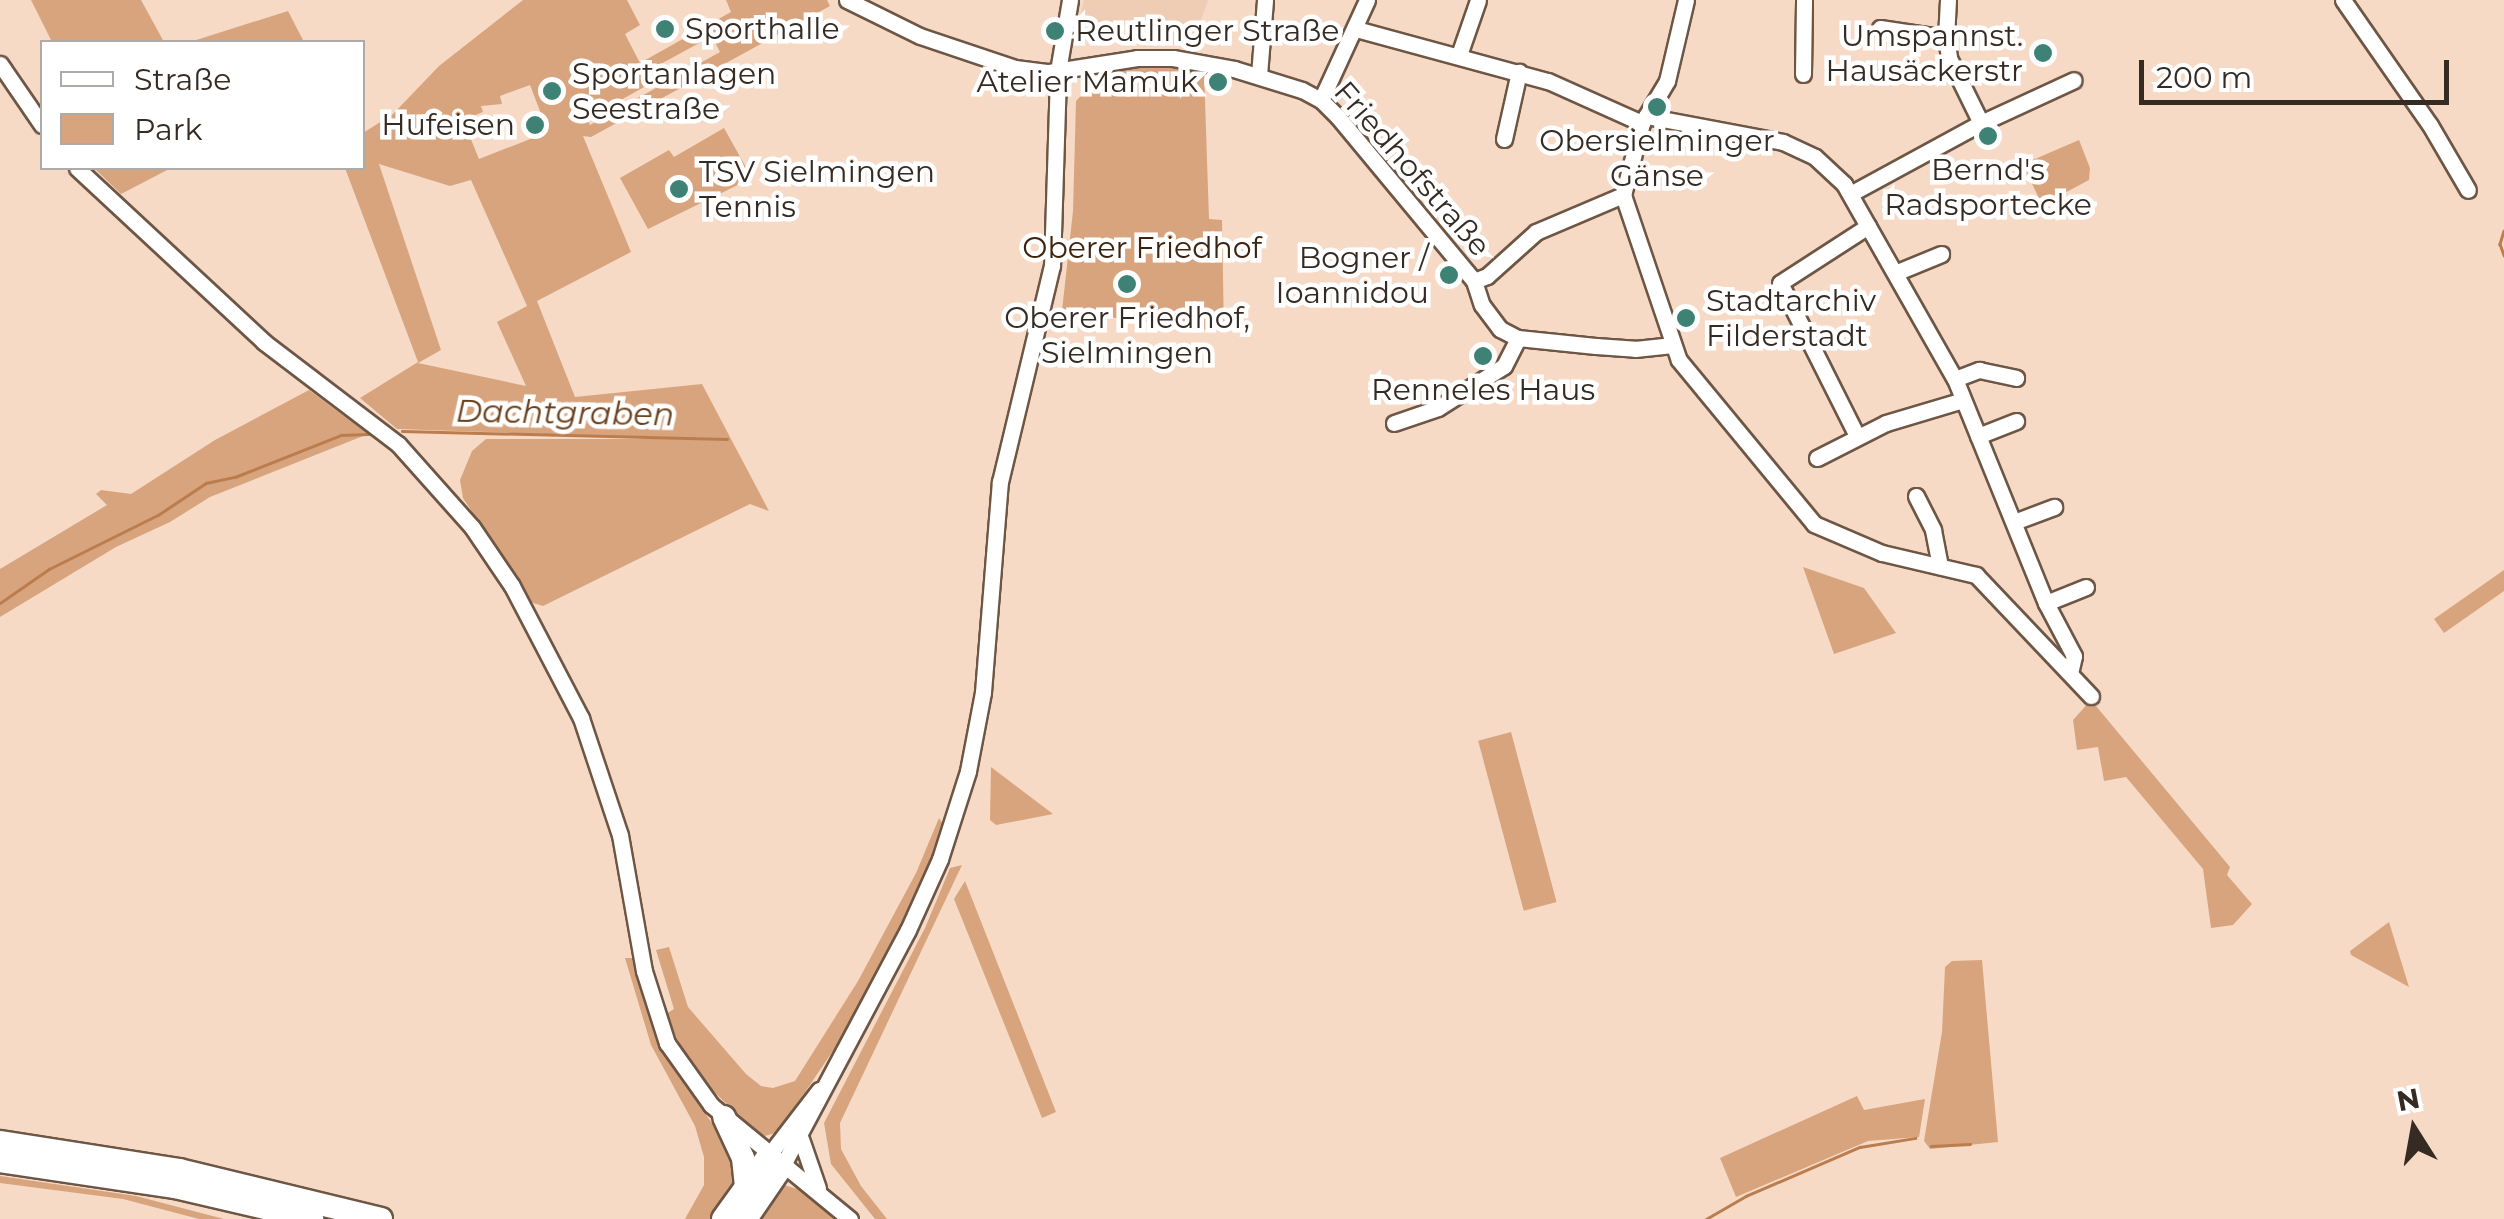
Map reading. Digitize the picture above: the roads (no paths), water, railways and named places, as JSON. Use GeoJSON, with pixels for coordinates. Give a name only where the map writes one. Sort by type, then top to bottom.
{"type":"FeatureCollection","features":[{"type":"Feature","properties":{"kind":"highway"},"geometry":{"type":"LineString","coordinates":[[724,1117],[742,1158],[746,1186]]}},
{"type":"Feature","properties":{"kind":"highway"},"geometry":{"type":"LineString","coordinates":[[0,1142],[179,1170],[380,1219]]}},
{"type":"Feature","properties":{"kind":"highway"},"geometry":{"type":"LineString","coordinates":[[0,1160],[175,1187],[312,1219]]}},
{"type":"Feature","properties":{"kind":"highway"},"geometry":{"type":"LineString","coordinates":[[722,1219],[746,1186],[776,1160]]}},
{"type":"Feature","properties":{"kind":"highway"},"geometry":{"type":"LineString","coordinates":[[746,1219],[776,1160]]}},
{"type":"Feature","properties":{"kind":"street","name":"Friedhofstraße"},"geometry":{"type":"LineString","coordinates":[[847,0],[920,36],[1031,70],[1058,71],[1147,57],[1187,60],[1259,75],[1321,100],[1474,282],[1493,322],[1518,338]]}},
{"type":"Feature","properties":{"kind":"street"},"geometry":{"type":"LineString","coordinates":[[776,1160],[801,1139],[908,930],[964,787],[983,692],[1000,482],[1042,322],[1054,248],[1058,71],[1070,0]]}},
{"type":"Feature","properties":{"kind":"street"},"geometry":{"type":"LineString","coordinates":[[1259,75],[1266,0]]}},
{"type":"Feature","properties":{"kind":"street"},"geometry":{"type":"LineString","coordinates":[[1321,100],[1366,0]]}},
{"type":"Feature","properties":{"kind":"street"},"geometry":{"type":"LineString","coordinates":[[1459,55],[1478,0]]}},
{"type":"Feature","properties":{"kind":"street"},"geometry":{"type":"LineString","coordinates":[[1686,0],[1659,97],[1644,120],[1623,195],[1673,345],[1688,373],[1814,524],[1882,553],[1968,571],[1984,580],[2091,696]]}},
{"type":"Feature","properties":{"kind":"street"},"geometry":{"type":"LineString","coordinates":[[1804,0],[1804,74]]}},
{"type":"Feature","properties":{"kind":"street"},"geometry":{"type":"LineString","coordinates":[[1948,0],[1949,58],[1981,123]]}},
{"type":"Feature","properties":{"kind":"street"},"geometry":{"type":"LineString","coordinates":[[2343,0],[2430,124],[2468,190]]}},
{"type":"Feature","properties":{"kind":"street"},"geometry":{"type":"LineString","coordinates":[[1880,28],[1946,38]]}},
{"type":"Feature","properties":{"kind":"street"},"geometry":{"type":"LineString","coordinates":[[1356,29],[1519,72],[1644,120],[1686,122],[1759,135],[1804,151],[1838,176],[1954,379],[2046,603],[2074,656],[2070,672]]}},
{"type":"Feature","properties":{"kind":"street"},"geometry":{"type":"LineString","coordinates":[[0,64],[40,122]]}},
{"type":"Feature","properties":{"kind":"street"},"geometry":{"type":"LineString","coordinates":[[1504,140],[1519,72]]}},
{"type":"Feature","properties":{"kind":"street"},"geometry":{"type":"LineString","coordinates":[[1850,194],[1981,123],[2074,80]]}},
{"type":"Feature","properties":{"kind":"street"},"geometry":{"type":"LineString","coordinates":[[1659,97],[1686,122]]}},
{"type":"Feature","properties":{"kind":"street"},"geometry":{"type":"LineString","coordinates":[[79,170],[264,342],[412,457],[494,558],[580,718],[607,788],[644,972],[667,1043],[698,1090],[724,1117],[850,1219]]}},
{"type":"Feature","properties":{"kind":"street"},"geometry":{"type":"LineString","coordinates":[[1474,282],[1487,276],[1536,232],[1611,204],[1623,195]]}},
{"type":"Feature","properties":{"kind":"street"},"geometry":{"type":"LineString","coordinates":[[1764,293],[1868,226]]}},
{"type":"Feature","properties":{"kind":"street"},"geometry":{"type":"LineString","coordinates":[[1895,272],[1941,254]]}},
{"type":"Feature","properties":{"kind":"street"},"geometry":{"type":"LineString","coordinates":[[1780,283],[1857,436]]}},
{"type":"Feature","properties":{"kind":"street"},"geometry":{"type":"LineString","coordinates":[[1394,423],[1438,408],[1504,366],[1518,338],[1635,350],[1673,345]]}},
{"type":"Feature","properties":{"kind":"street"},"geometry":{"type":"LineString","coordinates":[[1954,379],[1980,370],[2016,378]]}},
{"type":"Feature","properties":{"kind":"street"},"geometry":{"type":"LineString","coordinates":[[1816,458],[1857,436],[1963,400]]}},
{"type":"Feature","properties":{"kind":"street"},"geometry":{"type":"LineString","coordinates":[[1978,436],[2016,421]]}},
{"type":"Feature","properties":{"kind":"street"},"geometry":{"type":"LineString","coordinates":[[1916,496],[1933,530],[1940,566]]}},
{"type":"Feature","properties":{"kind":"street"},"geometry":{"type":"LineString","coordinates":[[2014,522],[2054,506]]}},
{"type":"Feature","properties":{"kind":"street"},"geometry":{"type":"LineString","coordinates":[[2046,603],[2086,587]]}},
{"type":"Feature","properties":{"kind":"street"},"geometry":{"type":"LineString","coordinates":[[776,1160],[832,1076]]}},
{"type":"Feature","properties":{"kind":"street"},"geometry":{"type":"LineString","coordinates":[[801,1139],[820,1192]]}},
{"type":"Feature","properties":{"kind":"waterway"},"geometry":{"type":"LineString","coordinates":[[2504,231],[2500,244],[2504,255]]}},
{"type":"Feature","properties":{"kind":"waterway","name":"Dachtgraben"},"geometry":{"type":"LineString","coordinates":[[402,431],[727,439]]}},
{"type":"Feature","properties":{"kind":"waterway","name":"Dachtgraben"},"geometry":{"type":"LineString","coordinates":[[0,603],[49,569],[158,515],[206,483],[235,477],[341,435],[368,434]]}},
{"type":"Feature","properties":{"kind":"waterway"},"geometry":{"type":"LineString","coordinates":[[1706,1219],[1746,1196],[1860,1147],[1915,1138]]}},
{"type":"Feature","properties":{"kind":"waterway"},"geometry":{"type":"LineString","coordinates":[[1931,1146],[1970,1144]]}},
{"type":"Feature","properties":{"kind":"place","name":"Sporthalle"},"geometry":{"type":"Point","coordinates":[665,29]}},
{"type":"Feature","properties":{"kind":"place","name":"Reutlinger Straße"},"geometry":{"type":"Point","coordinates":[1055,31]}},
{"type":"Feature","properties":{"kind":"place","name":"Umspannst. Hausäckerstr"},"geometry":{"type":"Point","coordinates":[2043,53]}},
{"type":"Feature","properties":{"kind":"place","name":"Atelier Mamuk"},"geometry":{"type":"Point","coordinates":[1218,82]}},
{"type":"Feature","properties":{"kind":"place","name":"Sportanlagen Seestraße"},"geometry":{"type":"Point","coordinates":[552,91]}},
{"type":"Feature","properties":{"kind":"place","name":"Obersielminger Gänse"},"geometry":{"type":"Point","coordinates":[1657,107]}},
{"type":"Feature","properties":{"kind":"place","name":"Hufeisen"},"geometry":{"type":"Point","coordinates":[535,125]}},
{"type":"Feature","properties":{"kind":"place","name":"Bernd's Radsportecke"},"geometry":{"type":"Point","coordinates":[1988,136]}},
{"type":"Feature","properties":{"kind":"place","name":"TSV Sielmingen Tennis"},"geometry":{"type":"Point","coordinates":[679,189]}},
{"type":"Feature","properties":{"kind":"place","name":"Bogner / Ioannidou"},"geometry":{"type":"Point","coordinates":[1449,275]}},
{"type":"Feature","properties":{"kind":"place","name":"Oberer Friedhof, Sielmingen"},"geometry":{"type":"Point","coordinates":[1127,284]}},
{"type":"Feature","properties":{"kind":"place","name":"Stadtarchiv Filderstadt"},"geometry":{"type":"Point","coordinates":[1686,318]}},
{"type":"Feature","properties":{"kind":"place","name":"Renneles Haus"},"geometry":{"type":"Point","coordinates":[1483,356]}},
{"type":"Feature","properties":{"kind":"park label","name":"Oberer Friedhof"},"geometry":{"type":"Point","coordinates":[1142,248]}}]}
